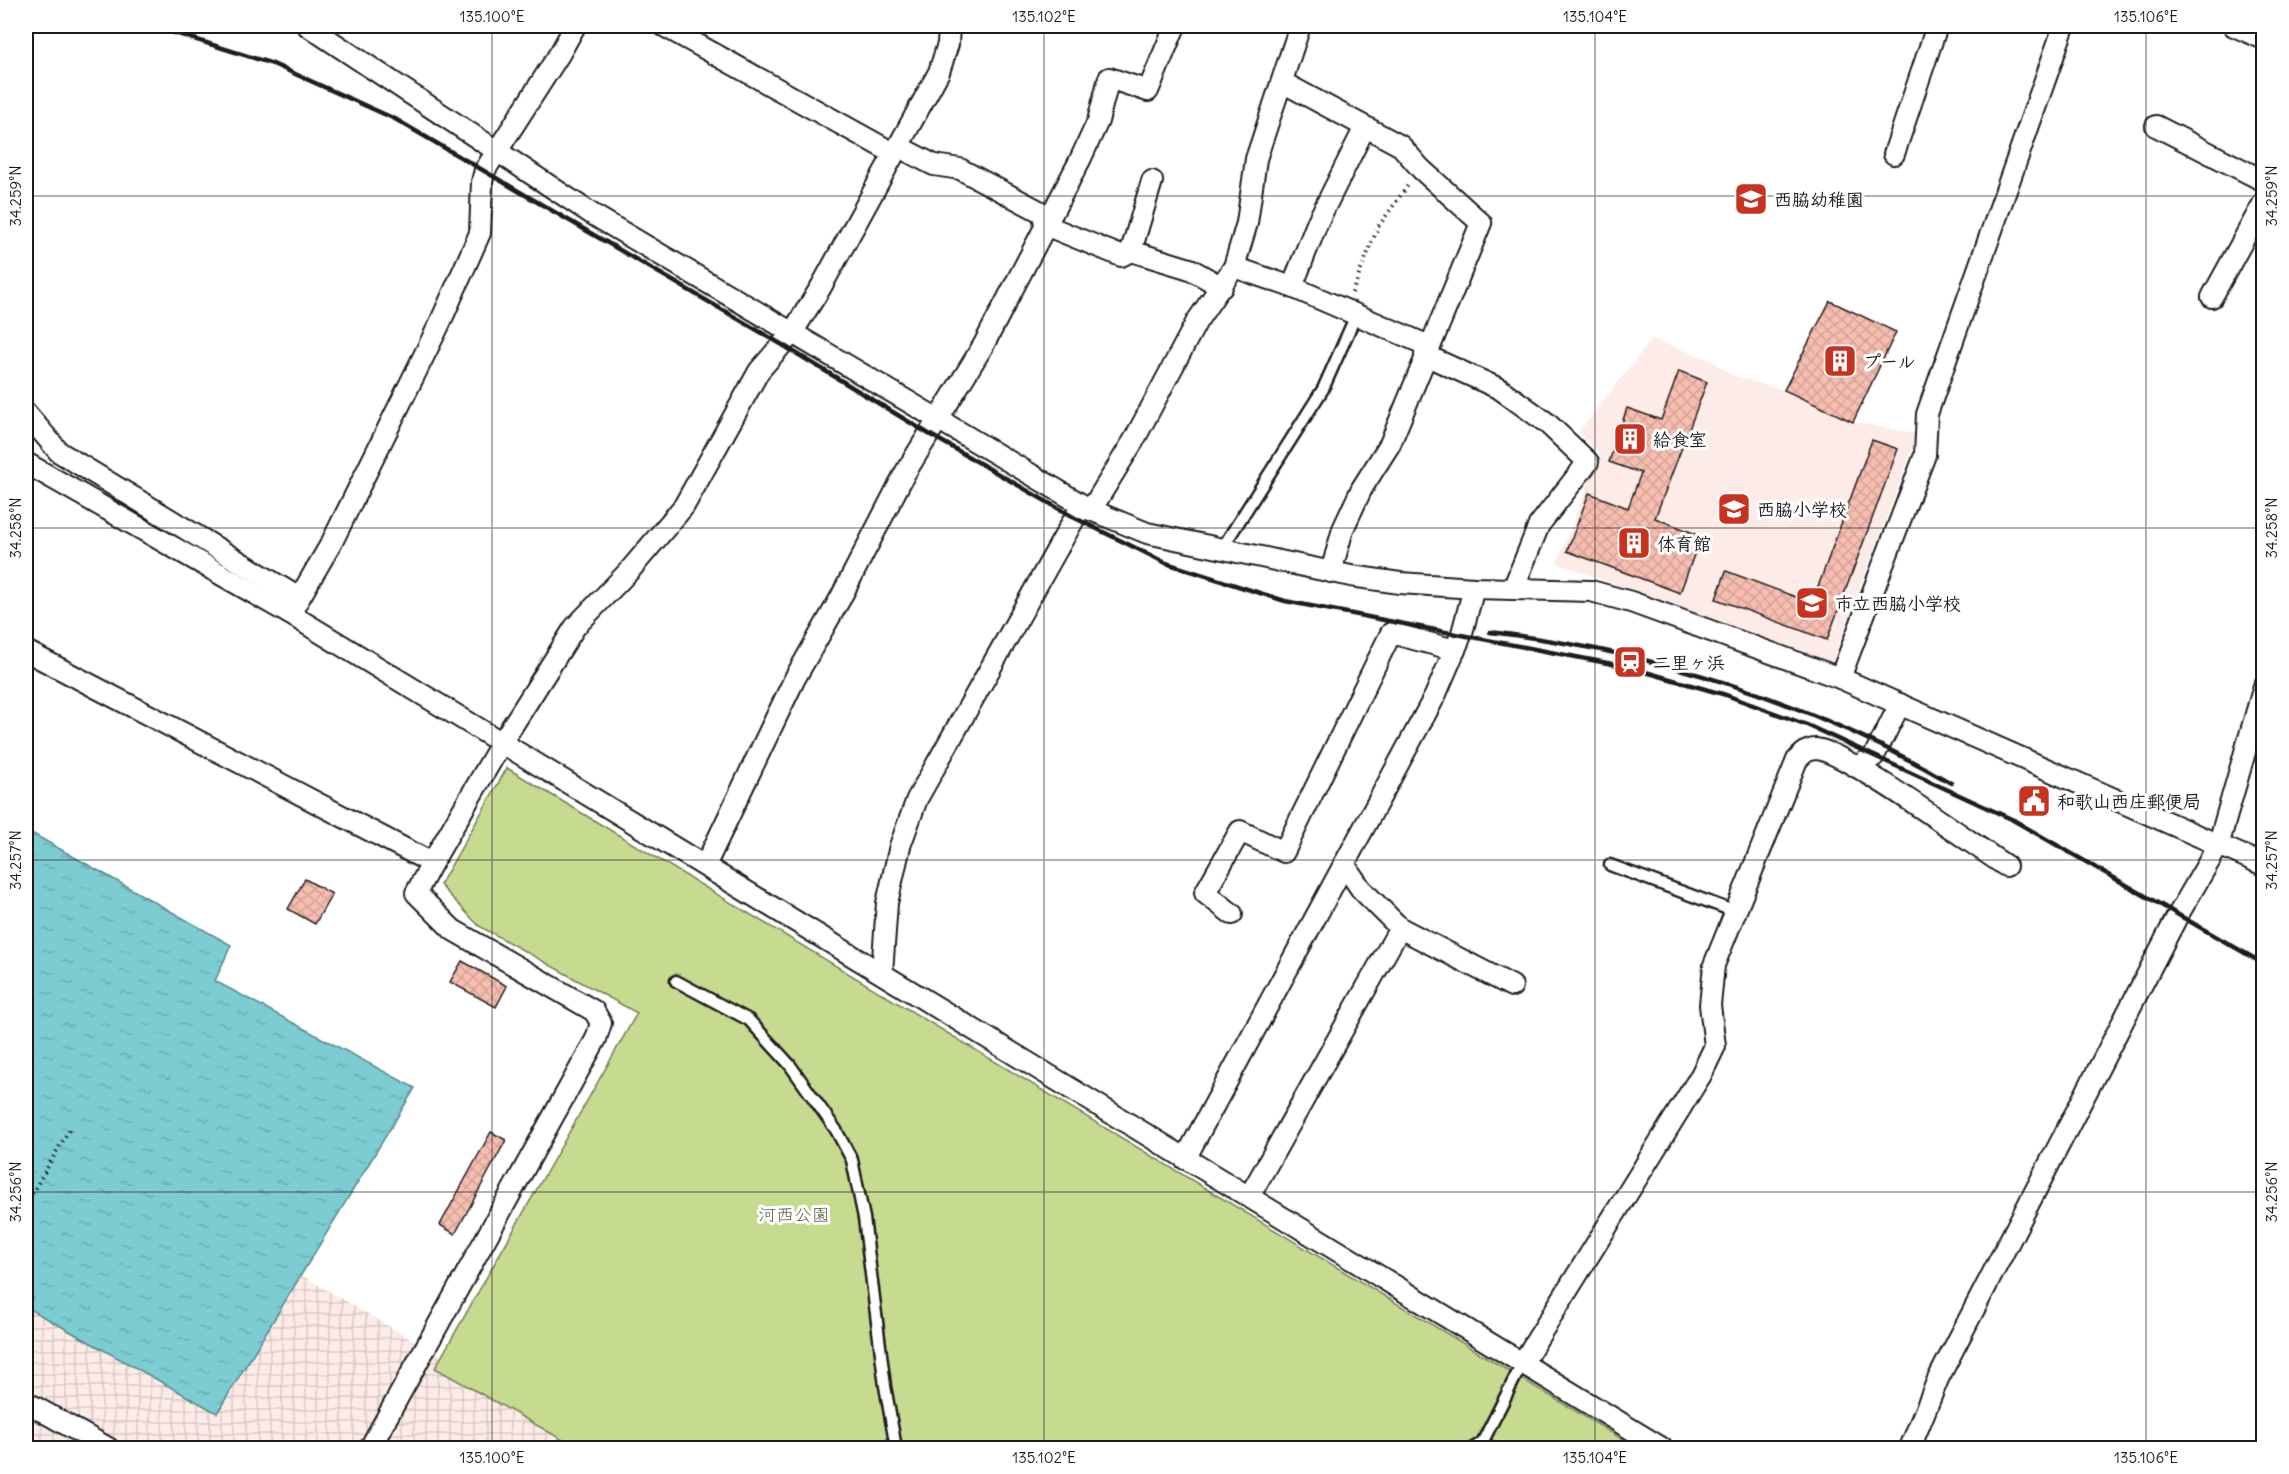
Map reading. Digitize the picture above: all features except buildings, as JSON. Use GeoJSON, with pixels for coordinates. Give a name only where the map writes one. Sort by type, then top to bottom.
{"type":"FeatureCollection","features":[{"type":"Feature","properties":{"kind":"street"},"geometry":{"type":"LineString","coordinates":[[308,26],[591,213],[1087,507],[1147,533],[1331,572],[1400,583],[1601,593],[1840,678],[2264,865]]}},
{"type":"Feature","properties":{"kind":"street"},"geometry":{"type":"LineString","coordinates":[[294,606],[332,542],[480,233],[482,182],[496,150],[560,53],[575,26]]}},
{"type":"Feature","properties":{"kind":"street"},"geometry":{"type":"LineString","coordinates":[[664,26],[893,153]]}},
{"type":"Feature","properties":{"kind":"street"},"geometry":{"type":"LineString","coordinates":[[370,1449],[596,1039],[601,1023],[594,1011],[453,930],[416,893],[502,742],[575,627],[630,570],[684,506],[759,371],[792,333],[821,287],[939,72],[948,44],[949,26]]}},
{"type":"Feature","properties":{"kind":"street"},"geometry":{"type":"LineString","coordinates":[[705,866],[795,678],[840,599],[905,473],[983,346],[1098,121],[1109,78],[1148,91],[1175,26]]}},
{"type":"Feature","properties":{"kind":"street"},"geometry":{"type":"LineString","coordinates":[[882,973],[887,903],[900,846],[916,799],[1087,507],[1134,440],[1197,321],[1234,267],[1247,224],[1256,159],[1300,26]]}},
{"type":"Feature","properties":{"kind":"street"},"geometry":{"type":"LineString","coordinates":[[1894,154],[1937,26]]}},
{"type":"Feature","properties":{"kind":"street"},"geometry":{"type":"LineString","coordinates":[[1840,678],[1925,455],[1927,414],[2064,26]]}},
{"type":"Feature","properties":{"kind":"street"},"geometry":{"type":"LineString","coordinates":[[2234,26],[2264,39]]}},
{"type":"Feature","properties":{"kind":"street"},"geometry":{"type":"LineString","coordinates":[[1282,82],[1401,146],[1420,169],[1481,223],[1390,444],[1362,488],[1343,529],[1331,572]]}},
{"type":"Feature","properties":{"kind":"street"},"geometry":{"type":"LineString","coordinates":[[1292,287],[1318,221],[1365,126]]}},
{"type":"Feature","properties":{"kind":"street"},"geometry":{"type":"LineString","coordinates":[[2156,126],[2264,182]]}},
{"type":"Feature","properties":{"kind":"street"},"geometry":{"type":"LineString","coordinates":[[893,153],[901,148],[934,165],[960,169],[1043,213],[1045,225]]}},
{"type":"Feature","properties":{"kind":"street"},"geometry":{"type":"LineString","coordinates":[[1131,251],[1152,181]]}},
{"type":"Feature","properties":{"kind":"street"},"geometry":{"type":"LineString","coordinates":[[2212,297],[2264,202]]}},
{"type":"Feature","properties":{"kind":"street"},"geometry":{"type":"LineString","coordinates":[[1045,225],[1121,256],[1131,251],[1190,269],[1222,286]]}},
{"type":"Feature","properties":{"kind":"street"},"geometry":{"type":"LineString","coordinates":[[1234,267],[1351,311],[1500,390],[1547,423],[1588,462],[1539,525],[1513,589]]}},
{"type":"Feature","properties":{"kind":"street"},"geometry":{"type":"LineString","coordinates":[[26,412],[59,452],[211,542],[294,606],[502,742],[1662,1449]]}},
{"type":"Feature","properties":{"kind":"street"},"geometry":{"type":"LineString","coordinates":[[26,463],[294,606]]}},
{"type":"Feature","properties":{"kind":"street"},"geometry":{"type":"LineString","coordinates":[[1185,1159],[1435,696],[1462,633],[1474,588]]}},
{"type":"Feature","properties":{"kind":"street"},"geometry":{"type":"LineString","coordinates":[[1232,914],[1205,893],[1240,831],[1284,852],[1391,633],[1455,650]]}},
{"type":"Feature","properties":{"kind":"street"},"geometry":{"type":"LineString","coordinates":[[26,651],[432,863]]}},
{"type":"Feature","properties":{"kind":"street"},"geometry":{"type":"LineString","coordinates":[[1910,1449],[1938,1379],[2178,915],[2218,846],[2264,686]]}},
{"type":"Feature","properties":{"kind":"street"},"geometry":{"type":"LineString","coordinates":[[1857,767],[1874,756],[1900,704]]}},
{"type":"Feature","properties":{"kind":"street"},"geometry":{"type":"LineString","coordinates":[[1522,1362],[1701,1075],[1715,1046],[1710,1005],[1714,965],[1797,760],[1806,751],[1818,749],[1857,767],[2006,866]]}},
{"type":"Feature","properties":{"kind":"street"},"geometry":{"type":"LineString","coordinates":[[1344,864],[1361,889],[1400,928],[1512,986]]}},
{"type":"Feature","properties":{"kind":"street"},"geometry":{"type":"LineString","coordinates":[[1248,1197],[1400,928]]}},
{"type":"Feature","properties":{"kind":"street"},"geometry":{"type":"LineString","coordinates":[[26,1402],[108,1449]]}},
{"type":"Feature","properties":{"kind":"lane"},"geometry":{"type":"LineString","coordinates":[[1221,550],[1323,389],[1351,311]]}},
{"type":"Feature","properties":{"kind":"lane"},"geometry":{"type":"LineString","coordinates":[[1610,865],[1736,912]]}},
{"type":"Feature","properties":{"kind":"lane"},"geometry":{"type":"LineString","coordinates":[[676,981],[749,1020],[790,1065],[836,1130],[852,1160],[864,1218],[896,1449]]}},
{"type":"Feature","properties":{"kind":"lane"},"geometry":{"type":"LineString","coordinates":[[1492,1449],[1478,1446],[1522,1362]]}},
{"type":"Feature","properties":{"kind":"path"},"geometry":{"type":"LineString","coordinates":[[1351,311],[1378,227],[1420,169]]}},
{"type":"Feature","properties":{"kind":"path"},"geometry":{"type":"LineString","coordinates":[[26,1204],[69,1130]]}},
{"type":"Feature","properties":{"kind":"shaded area","name":"西脇小学校"},"geometry":{"type":"Polygon","coordinates":[[[1830,301],[1896,332],[1853,422],[1918,434],[1833,659],[1828,663],[1557,563],[1600,454],[1578,433],[1652,339],[1711,360],[1733,376],[1784,390],[1830,301]]]}},
{"type":"Feature","properties":{"kind":"shaded area"},"geometry":{"type":"Polygon","coordinates":[[[301,1275],[595,1448],[26,1448],[26,1307],[217,1412],[301,1275]]]}},
{"type":"Feature","properties":{"kind":"green space","name":"河西公園"},"geometry":{"type":"Polygon","coordinates":[[[507,768],[1637,1448],[577,1448],[435,1368],[637,1013],[479,926],[440,885],[507,768]]]}},
{"type":"Feature","properties":{"kind":"water"},"geometry":{"type":"Polygon","coordinates":[[[26,830],[231,945],[215,981],[415,1088],[217,1413],[26,1307],[26,830]]]}},
{"type":"Feature","properties":{"kind":"railway"},"geometry":{"type":"LineString","coordinates":[[153,26],[273,64],[395,119],[781,344],[929,434],[1075,518],[1166,563],[1285,601],[1628,667],[1726,695],[1807,725],[2020,823]]}},
{"type":"Feature","properties":{"kind":"railway"},"geometry":{"type":"LineString","coordinates":[[1490,632],[1611,652],[1728,684],[1842,727],[1951,783]]}},
{"type":"Feature","properties":{"kind":"railway"},"geometry":{"type":"LineString","coordinates":[[2013,820],[2264,964]]}},
{"type":"Feature","properties":{"kind":"place","name":"西脇幼稚園"},"geometry":{"type":"Point","coordinates":[1751,199]}},
{"type":"Feature","properties":{"kind":"place","name":"プール"},"geometry":{"type":"Point","coordinates":[1840,361]}},
{"type":"Feature","properties":{"kind":"place","name":"給食室"},"geometry":{"type":"Point","coordinates":[1630,439]}},
{"type":"Feature","properties":{"kind":"place","name":"西脇小学校"},"geometry":{"type":"Point","coordinates":[1734,509]}},
{"type":"Feature","properties":{"kind":"place","name":"体育館"},"geometry":{"type":"Point","coordinates":[1634,543]}},
{"type":"Feature","properties":{"kind":"place","name":"市立西脇小学校"},"geometry":{"type":"Point","coordinates":[1812,603]}},
{"type":"Feature","properties":{"kind":"place","name":"二里ヶ浜"},"geometry":{"type":"Point","coordinates":[1630,662]}},
{"type":"Feature","properties":{"kind":"place","name":"和歌山西庄郵便局"},"geometry":{"type":"Point","coordinates":[2034,801]}}]}
